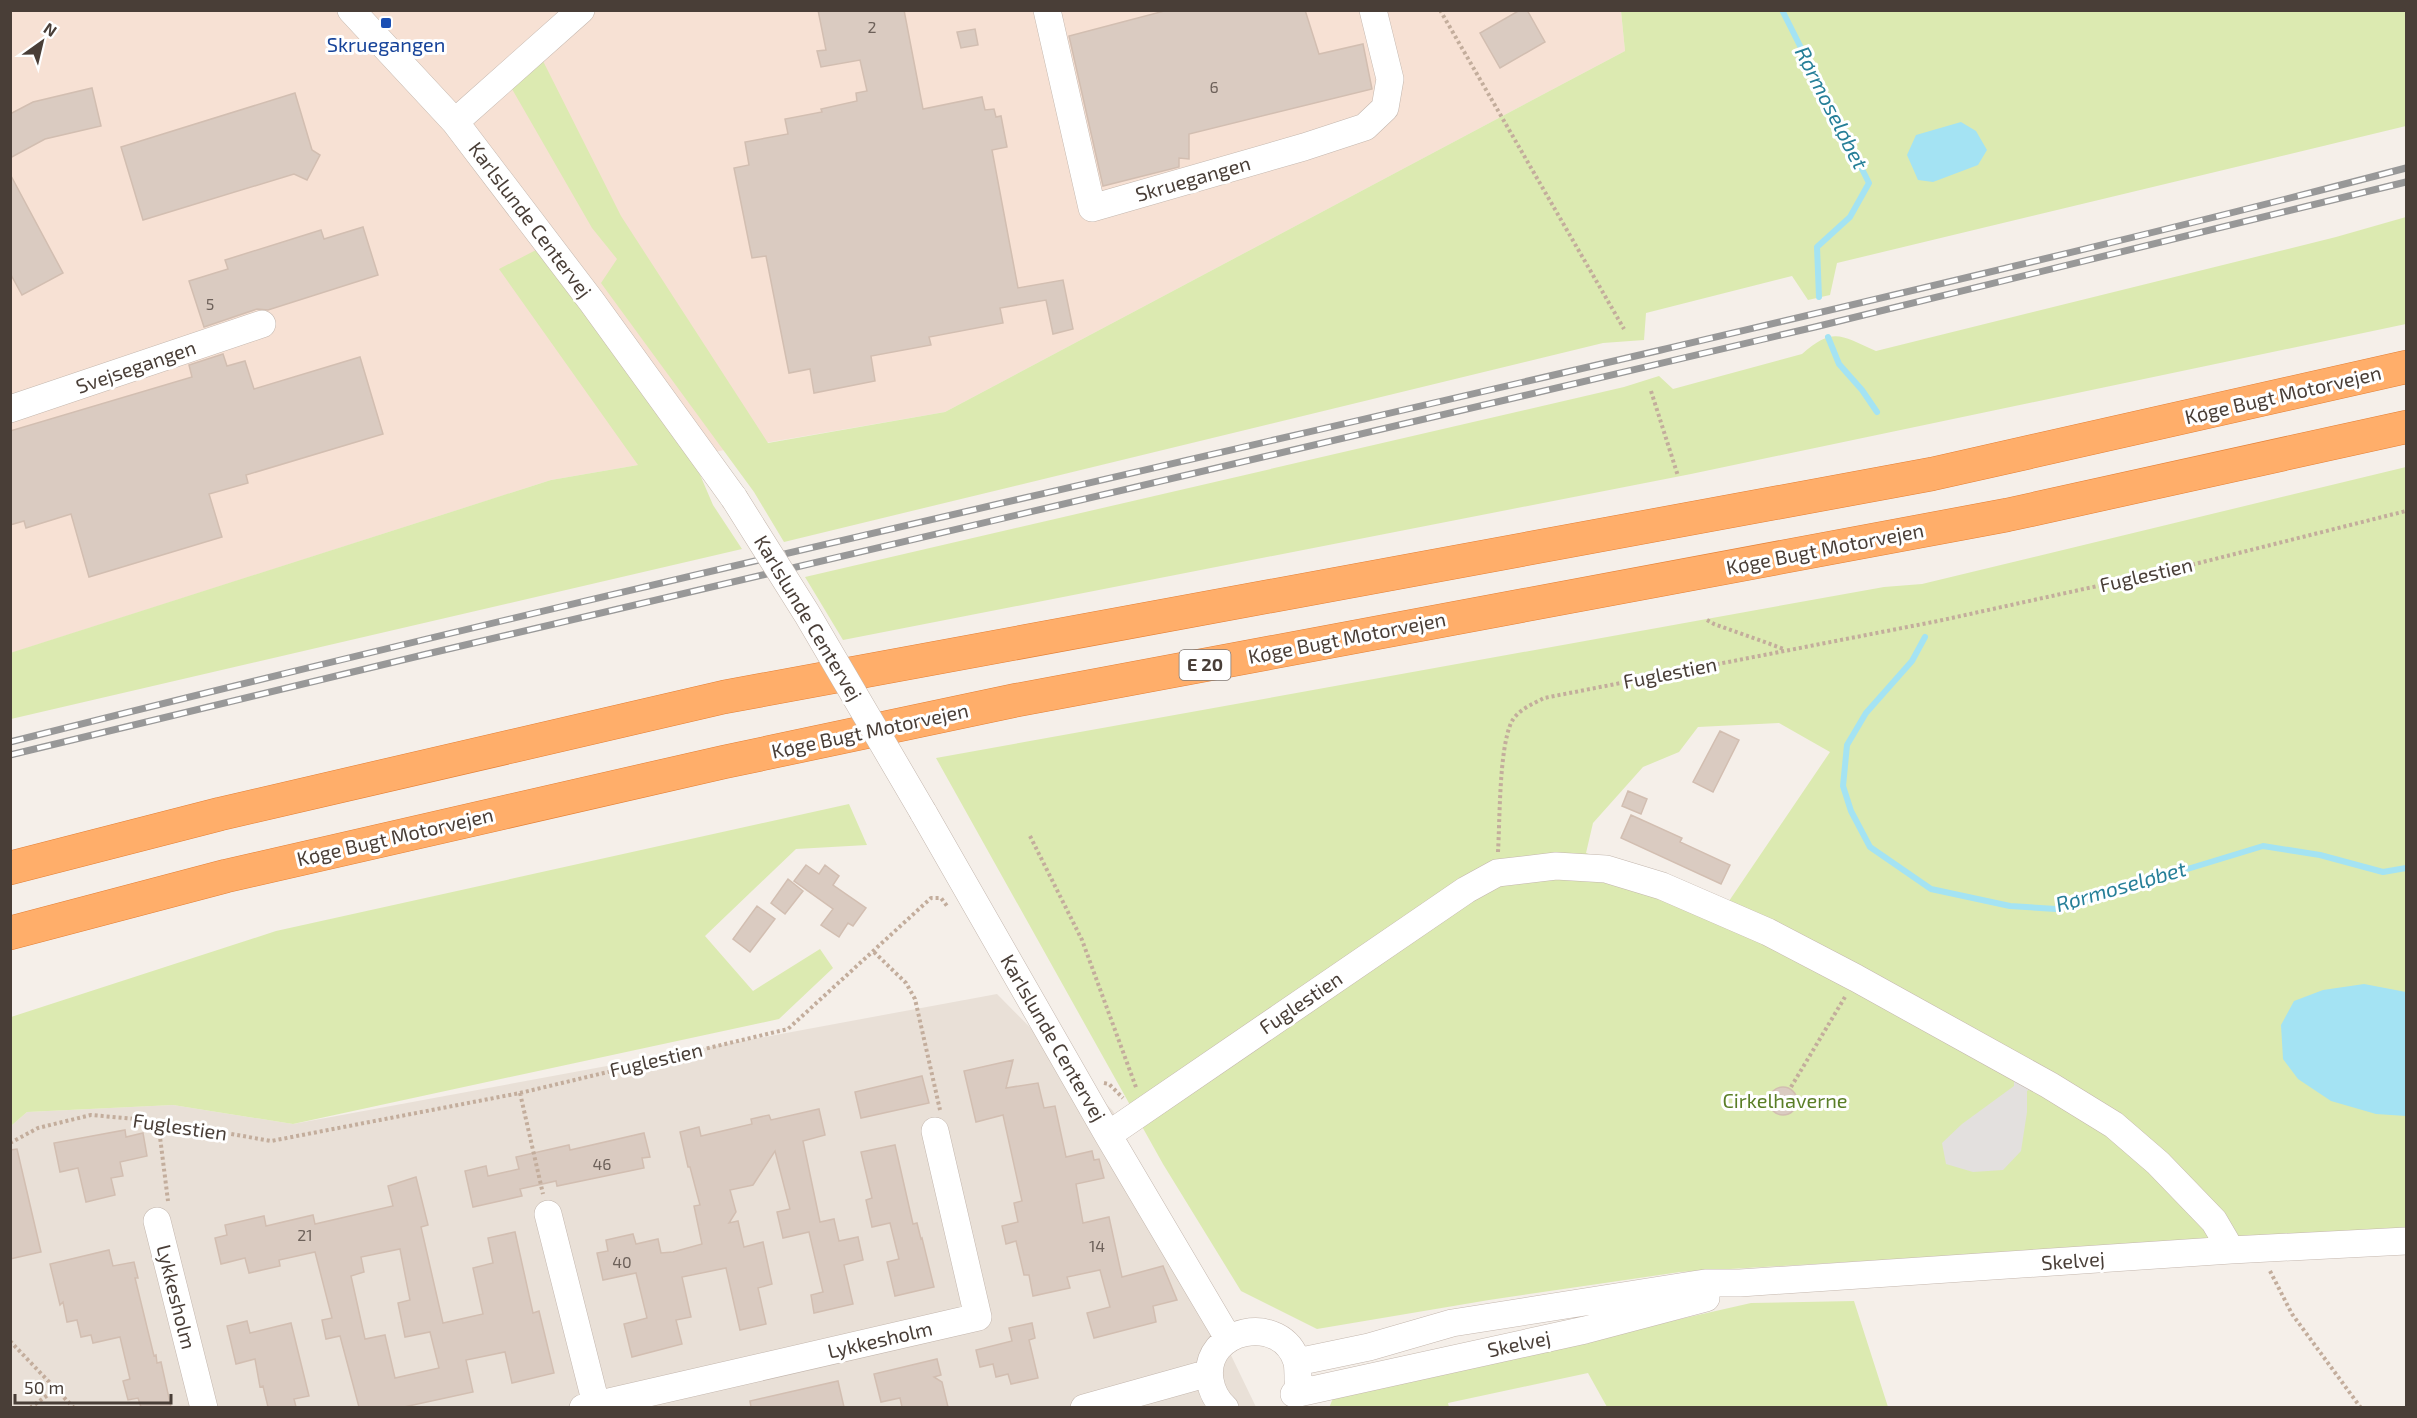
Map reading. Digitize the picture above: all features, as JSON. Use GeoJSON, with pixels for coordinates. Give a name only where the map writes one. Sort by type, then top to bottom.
{"type":"FeatureCollection","features":[{"type":"Feature","properties":{"kind":"highway","name":"Køge Bugt Motorvejen"},"geometry":{"type":"LineString","coordinates":[[10,868],[220,814],[724,697],[1932,474],[2406,367]]}},
{"type":"Feature","properties":{"kind":"highway","name":"Køge Bugt Motorvejen"},"geometry":{"type":"LineString","coordinates":[[10,933],[226,876],[724,762],[888,727],[1040,696],[2007,515],[2406,427]]}},
{"type":"Feature","properties":{"kind":"street","name":"Karlslunde Centervej"},"geometry":{"type":"LineString","coordinates":[[351,10],[455,122],[592,302],[734,498],[807,614],[1228,1338]]}},
{"type":"Feature","properties":{"kind":"street"},"geometry":{"type":"LineString","coordinates":[[455,122],[581,10]]}},
{"type":"Feature","properties":{"kind":"street","name":"Skruegangen"},"geometry":{"type":"LineString","coordinates":[[1047,10],[1092,208],[1304,147],[1365,127],[1385,108],[1390,78],[1373,10]]}},
{"type":"Feature","properties":{"kind":"street","name":"Svejsegangen"},"geometry":{"type":"LineString","coordinates":[[10,409],[262,324]]}},
{"type":"Feature","properties":{"kind":"street"},"geometry":{"type":"LineString","coordinates":[[1497,873],[1556,866],[1606,868],[1662,886],[1768,932],[2049,1085],[2114,1125],[2158,1163],[2214,1221],[2231,1250]]}},
{"type":"Feature","properties":{"kind":"street","name":"Fuglestien"},"geometry":{"type":"LineString","coordinates":[[1108,1135],[1466,890],[1497,873]]}},
{"type":"Feature","properties":{"kind":"street","name":"Lykkesholm"},"geometry":{"type":"LineString","coordinates":[[548,1214],[592,1406],[978,1317],[935,1131]]}},
{"type":"Feature","properties":{"kind":"street","name":"Lykkesholm"},"geometry":{"type":"LineString","coordinates":[[157,1221],[204,1407]]}},
{"type":"Feature","properties":{"kind":"street","name":"Skelvej"},"geometry":{"type":"LineString","coordinates":[[1297,1362],[1369,1347],[1452,1323],[1706,1283],[1740,1283],[2231,1250],[2406,1241]]}},
{"type":"Feature","properties":{"kind":"street","name":"Skelvej"},"geometry":{"type":"LineString","coordinates":[[1289,1401],[1585,1330],[1711,1297],[1740,1283]]}},
{"type":"Feature","properties":{"kind":"street"},"geometry":{"type":"LineString","coordinates":[[1213,1406],[1209,1373],[1212,1358],[1228,1338],[1246,1330],[1269,1333],[1287,1345],[1297,1362],[1298,1380],[1289,1401]]}},
{"type":"Feature","properties":{"kind":"street"},"geometry":{"type":"LineString","coordinates":[[1084,1407],[1209,1373]]}},
{"type":"Feature","properties":{"kind":"path"},"geometry":{"type":"LineString","coordinates":[[1440,10],[1624,329]]}},
{"type":"Feature","properties":{"kind":"path"},"geometry":{"type":"LineString","coordinates":[[1651,391],[1678,476]]}},
{"type":"Feature","properties":{"kind":"path","name":"Fuglestien"},"geometry":{"type":"LineString","coordinates":[[1497,873],[1505,747],[1512,721],[1524,708],[1544,698],[1938,621],[2175,569],[2406,511]]}},
{"type":"Feature","properties":{"kind":"path"},"geometry":{"type":"LineString","coordinates":[[1707,620],[1787,650]]}},
{"type":"Feature","properties":{"kind":"path"},"geometry":{"type":"LineString","coordinates":[[1030,836],[1082,940],[1141,1112]]}},
{"type":"Feature","properties":{"kind":"path","name":"Fuglestien"},"geometry":{"type":"LineString","coordinates":[[10,1143],[38,1128],[91,1115],[158,1121],[271,1141],[520,1093],[788,1029],[931,898],[940,898],[954,913]]}},
{"type":"Feature","properties":{"kind":"path"},"geometry":{"type":"LineString","coordinates":[[874,952],[906,983],[915,999],[942,1117],[935,1131]]}},
{"type":"Feature","properties":{"kind":"path"},"geometry":{"type":"LineString","coordinates":[[1791,1087],[1856,978]]}},
{"type":"Feature","properties":{"kind":"path"},"geometry":{"type":"LineString","coordinates":[[1084,1091],[1095,1083],[1109,1084],[1141,1112]]}},
{"type":"Feature","properties":{"kind":"path"},"geometry":{"type":"LineString","coordinates":[[520,1093],[548,1214]]}},
{"type":"Feature","properties":{"kind":"path"},"geometry":{"type":"LineString","coordinates":[[157,1221],[168,1201],[158,1121]]}},
{"type":"Feature","properties":{"kind":"path"},"geometry":{"type":"LineString","coordinates":[[2259,1249],[2292,1314],[2361,1407]]}},
{"type":"Feature","properties":{"kind":"path"},"geometry":{"type":"LineString","coordinates":[[10,1341],[74,1407]]}},
{"type":"Feature","properties":{"kind":"path"},"geometry":{"type":"LineString","coordinates":[[30,1407],[56,1389]]}},
{"type":"Feature","properties":{"kind":"shaded area"},"geometry":{"type":"Polygon","coordinates":[[[11,11],[1621,11],[1625,51],[945,412],[551,480],[11,653],[11,11]]]}},
{"type":"Feature","properties":{"kind":"shaded area"},"geometry":{"type":"Polygon","coordinates":[[[997,994],[1113,1111],[1256,1407],[11,1408],[11,1126],[27,1112],[173,1105],[293,1124],[997,994]]]}},
{"type":"Feature","properties":{"kind":"shaded area"},"geometry":{"type":"Polygon","coordinates":[[[2014,1069],[2037,1085],[2027,1091],[2027,1112],[2021,1151],[2003,1170],[1973,1172],[1946,1164],[1942,1143],[1962,1124],[2014,1086],[2014,1069]]]}},
{"type":"Feature","properties":{"kind":"green space"},"geometry":{"type":"Polygon","coordinates":[[[1621,11],[2406,11],[2406,126],[1837,263],[1830,295],[1808,300],[1792,276],[1646,313],[1644,340],[1603,343],[784,542],[754,492],[601,283],[617,259],[592,228],[512,89],[543,61],[621,216],[768,443],[945,412],[1625,51],[1621,11]]]}},
{"type":"Feature","properties":{"kind":"green space"},"geometry":{"type":"Polygon","coordinates":[[[2406,217],[2406,324],[1691,474],[843,640],[805,577],[1624,387],[1659,376],[1673,389],[1802,354],[1813,345],[1830,337],[1846,338],[1876,351],[2336,237],[2406,217]]]}},
{"type":"Feature","properties":{"kind":"green space"},"geometry":{"type":"Polygon","coordinates":[[[538,249],[692,456],[713,505],[742,549],[11,719],[10,653],[551,480],[638,465],[499,269],[538,249]]]}},
{"type":"Feature","properties":{"kind":"green space","name":"Cirkelhaverne"},"geometry":{"type":"Polygon","coordinates":[[[2406,467],[2406,1229],[1680,1272],[1489,1300],[1317,1329],[1241,1291],[1163,1164],[936,758],[1884,587],[1922,584],[2406,467]],[[1779,723],[1698,727],[1679,752],[1643,767],[1593,823],[1586,853],[1727,904],[1830,752],[1779,723]]]}},
{"type":"Feature","properties":{"kind":"green space"},"geometry":{"type":"Polygon","coordinates":[[[849,804],[867,845],[796,849],[705,936],[753,991],[820,949],[833,968],[779,1019],[293,1124],[173,1105],[27,1112],[11,1126],[11,1017],[276,931],[849,804]]]}},
{"type":"Feature","properties":{"kind":"green space"},"geometry":{"type":"Polygon","coordinates":[[[1854,1301],[1888,1407],[1607,1407],[1588,1373],[1448,1403],[1449,1407],[1329,1408],[1333,1398],[1751,1303],[1854,1301]]]}},
{"type":"Feature","properties":{"kind":"water"},"geometry":{"type":"Polygon","coordinates":[[[1961,122],[1976,131],[1987,150],[1978,165],[1933,182],[1918,180],[1907,155],[1916,135],[1961,122]]]}},
{"type":"Feature","properties":{"kind":"water"},"geometry":{"type":"Polygon","coordinates":[[[2364,984],[2406,992],[2406,1116],[2376,1114],[2331,1101],[2298,1079],[2283,1059],[2281,1025],[2294,1001],[2323,990],[2364,984]]]}},
{"type":"Feature","properties":{"kind":"building"},"geometry":{"type":"Polygon","coordinates":[[[818,10],[904,10],[923,109],[982,97],[985,110],[994,109],[996,117],[1001,116],[1007,147],[992,150],[1018,288],[1063,280],[1073,329],[1053,334],[1046,300],[1000,308],[1003,323],[929,337],[931,345],[871,356],[875,381],[814,393],[810,369],[789,373],[766,256],[752,258],[734,168],[749,165],[745,142],[788,134],[785,119],[822,112],[821,109],[857,101],[856,93],[867,91],[860,60],[821,67],[817,51],[826,50],[818,10]]]}},
{"type":"Feature","properties":{"kind":"building"},"geometry":{"type":"Polygon","coordinates":[[[1168,10],[1305,10],[1319,54],[1363,44],[1372,89],[1189,134],[1189,159],[1179,158],[1179,167],[1103,186],[1069,36],[1168,10]]]}},
{"type":"Feature","properties":{"kind":"building"},"geometry":{"type":"Polygon","coordinates":[[[1520,10],[1527,10],[1545,42],[1500,68],[1480,33],[1520,10]]]}},
{"type":"Feature","properties":{"kind":"building"},"geometry":{"type":"Polygon","coordinates":[[[975,29],[978,45],[961,48],[957,32],[975,29]]]}},
{"type":"Feature","properties":{"kind":"building"},"geometry":{"type":"Polygon","coordinates":[[[92,88],[101,126],[45,139],[10,158],[10,114],[33,102],[92,88]]]}},
{"type":"Feature","properties":{"kind":"building"},"geometry":{"type":"Polygon","coordinates":[[[295,93],[312,150],[320,155],[307,180],[294,174],[143,220],[121,147],[295,93]]]}},
{"type":"Feature","properties":{"kind":"building"},"geometry":{"type":"Polygon","coordinates":[[[10,174],[63,273],[22,295],[10,273],[10,174]]]}},
{"type":"Feature","properties":{"kind":"building"},"geometry":{"type":"Polygon","coordinates":[[[363,227],[378,275],[268,310],[257,309],[204,327],[189,281],[228,269],[225,260],[321,230],[324,239],[363,227]]]}},
{"type":"Feature","properties":{"kind":"building"},"geometry":{"type":"Polygon","coordinates":[[[223,354],[227,366],[245,361],[254,389],[360,357],[383,434],[246,475],[248,483],[209,494],[222,537],[89,577],[71,514],[26,528],[24,521],[10,525],[10,431],[192,377],[189,365],[223,354]]]}},
{"type":"Feature","properties":{"kind":"building"},"geometry":{"type":"Polygon","coordinates":[[[1720,731],[1739,740],[1713,792],[1693,782],[1720,731]]]}},
{"type":"Feature","properties":{"kind":"building"},"geometry":{"type":"Polygon","coordinates":[[[1628,791],[1647,799],[1641,814],[1622,806],[1628,791]]]}},
{"type":"Feature","properties":{"kind":"building"},"geometry":{"type":"Polygon","coordinates":[[[1631,815],[1682,838],[1680,842],[1730,865],[1721,884],[1621,838],[1631,815]]]}},
{"type":"Feature","properties":{"kind":"building"},"geometry":{"type":"Polygon","coordinates":[[[806,865],[819,874],[825,865],[839,876],[833,885],[866,908],[853,926],[848,923],[839,937],[821,925],[833,909],[794,881],[806,865]]]}},
{"type":"Feature","properties":{"kind":"building"},"geometry":{"type":"Polygon","coordinates":[[[788,879],[803,891],[785,914],[771,903],[788,879]]]}},
{"type":"Feature","properties":{"kind":"building"},"geometry":{"type":"Polygon","coordinates":[[[757,906],[775,919],[750,952],[733,939],[757,906]]]}},
{"type":"Feature","properties":{"kind":"building"},"geometry":{"type":"Polygon","coordinates":[[[1013,1060],[1006,1088],[1038,1083],[1044,1108],[1055,1106],[1066,1157],[1092,1151],[1094,1160],[1099,1159],[1104,1178],[1076,1184],[1083,1223],[1109,1217],[1122,1277],[1163,1266],[1177,1300],[1153,1306],[1156,1322],[1094,1338],[1087,1313],[1110,1307],[1100,1270],[1067,1277],[1070,1288],[1033,1296],[1029,1275],[1024,1275],[1016,1241],[1006,1244],[1002,1226],[1018,1222],[1014,1203],[1022,1201],[1003,1115],[976,1122],[964,1071],[1013,1060]]]}},
{"type":"Feature","properties":{"kind":"building"},"geometry":{"type":"Polygon","coordinates":[[[922,1076],[929,1103],[861,1118],[855,1092],[922,1076]]]}},
{"type":"Feature","properties":{"kind":"building"},"geometry":{"type":"Polygon","coordinates":[[[1783,1087],[1793,1091],[1797,1101],[1793,1111],[1783,1115],[1773,1111],[1769,1101],[1773,1091],[1783,1087]]]}},
{"type":"Feature","properties":{"kind":"building"},"geometry":{"type":"Polygon","coordinates":[[[819,1109],[825,1135],[803,1141],[820,1222],[834,1219],[839,1241],[858,1237],[863,1260],[844,1265],[853,1304],[814,1313],[811,1295],[823,1292],[809,1232],[783,1238],[777,1212],[790,1209],[775,1151],[753,1185],[730,1190],[736,1212],[729,1223],[738,1221],[744,1247],[763,1242],[772,1284],[758,1288],[766,1324],[740,1330],[726,1268],[682,1277],[691,1317],[676,1320],[682,1344],[632,1357],[624,1324],[647,1318],[636,1273],[603,1280],[597,1253],[608,1251],[606,1240],[633,1234],[636,1244],[658,1239],[661,1253],[702,1244],[694,1206],[700,1205],[680,1132],[699,1127],[701,1136],[752,1124],[751,1119],[769,1115],[771,1120],[819,1109]]]}},
{"type":"Feature","properties":{"kind":"building"},"geometry":{"type":"Polygon","coordinates":[[[125,1130],[126,1137],[143,1133],[147,1156],[120,1162],[123,1176],[111,1178],[115,1195],[86,1202],[78,1168],[60,1172],[54,1143],[125,1130]]]}},
{"type":"Feature","properties":{"kind":"building"},"geometry":{"type":"Polygon","coordinates":[[[644,1133],[650,1157],[642,1158],[644,1168],[557,1186],[556,1181],[520,1189],[522,1196],[473,1207],[465,1171],[486,1166],[488,1176],[519,1169],[516,1157],[569,1145],[570,1150],[644,1133]]]}},
{"type":"Feature","properties":{"kind":"building"},"geometry":{"type":"Polygon","coordinates":[[[895,1145],[913,1224],[917,1223],[922,1238],[934,1287],[895,1296],[887,1262],[899,1259],[890,1223],[872,1227],[866,1200],[872,1198],[861,1152],[895,1145]]]}},
{"type":"Feature","properties":{"kind":"building"},"geometry":{"type":"Polygon","coordinates":[[[17,1149],[41,1252],[10,1259],[10,1150],[17,1149]]]}},
{"type":"Feature","properties":{"kind":"building"},"geometry":{"type":"Polygon","coordinates":[[[416,1177],[428,1225],[421,1227],[443,1323],[483,1314],[473,1268],[493,1263],[488,1238],[515,1232],[533,1313],[539,1311],[554,1373],[512,1383],[505,1352],[466,1360],[473,1392],[404,1407],[359,1407],[340,1336],[326,1339],[322,1320],[332,1318],[315,1252],[279,1260],[280,1266],[249,1273],[245,1258],[221,1264],[215,1238],[227,1235],[225,1225],[264,1216],[266,1226],[313,1215],[315,1224],[393,1206],[388,1186],[416,1177]],[[400,1249],[361,1257],[364,1272],[351,1276],[365,1339],[385,1335],[395,1378],[439,1368],[430,1332],[405,1337],[398,1303],[410,1300],[400,1249]]]}},
{"type":"Feature","properties":{"kind":"building"},"geometry":{"type":"Polygon","coordinates":[[[109,1250],[113,1266],[134,1262],[138,1278],[135,1278],[154,1356],[156,1355],[157,1363],[161,1362],[171,1407],[141,1407],[138,1398],[128,1400],[123,1381],[130,1379],[120,1337],[93,1343],[91,1335],[81,1337],[77,1320],[67,1322],[63,1302],[60,1305],[50,1264],[109,1250]]]}},
{"type":"Feature","properties":{"kind":"building"},"geometry":{"type":"Polygon","coordinates":[[[247,1321],[250,1333],[291,1323],[309,1396],[294,1399],[296,1407],[268,1407],[263,1386],[260,1387],[255,1359],[236,1364],[227,1326],[247,1321]]]}},
{"type":"Feature","properties":{"kind":"building"},"geometry":{"type":"Polygon","coordinates":[[[1032,1323],[1035,1338],[1029,1340],[1038,1378],[1011,1384],[1008,1374],[996,1377],[993,1364],[980,1367],[976,1350],[1012,1341],[1009,1328],[1032,1323]]]}},
{"type":"Feature","properties":{"kind":"building"},"geometry":{"type":"Polygon","coordinates":[[[937,1359],[941,1375],[934,1377],[942,1382],[948,1407],[902,1407],[900,1398],[881,1402],[874,1374],[937,1359]]]}},
{"type":"Feature","properties":{"kind":"building"},"geometry":{"type":"Polygon","coordinates":[[[838,1381],[844,1407],[751,1407],[750,1401],[838,1381]]]}},
{"type":"Feature","properties":{"kind":"waterway","name":"Rørmoseløbet"},"geometry":{"type":"LineString","coordinates":[[1782,10],[1869,183],[1850,217],[1817,247],[1819,297]]}},
{"type":"Feature","properties":{"kind":"waterway","name":"Rørmoseløbet"},"geometry":{"type":"LineString","coordinates":[[1828,337],[1839,364],[1862,390],[1877,412]]}},
{"type":"Feature","properties":{"kind":"waterway","name":"Rørmoseløbet"},"geometry":{"type":"LineString","coordinates":[[1925,637],[1912,661],[1866,713],[1847,745],[1843,786],[1851,811],[1870,847],[1931,889],[2010,906],[2056,909],[2263,846],[2320,855],[2383,872],[2406,868]]}},
{"type":"Feature","properties":{"kind":"railway"},"geometry":{"type":"LineString","coordinates":[[10,742],[628,591],[1941,284],[2406,168]]}},
{"type":"Feature","properties":{"kind":"railway"},"geometry":{"type":"LineString","coordinates":[[10,755],[427,654],[1815,327],[2406,182]]}},
{"type":"Feature","properties":{"kind":"place","name":"Skruegangen"},"geometry":{"type":"Point","coordinates":[386,23]}}]}
